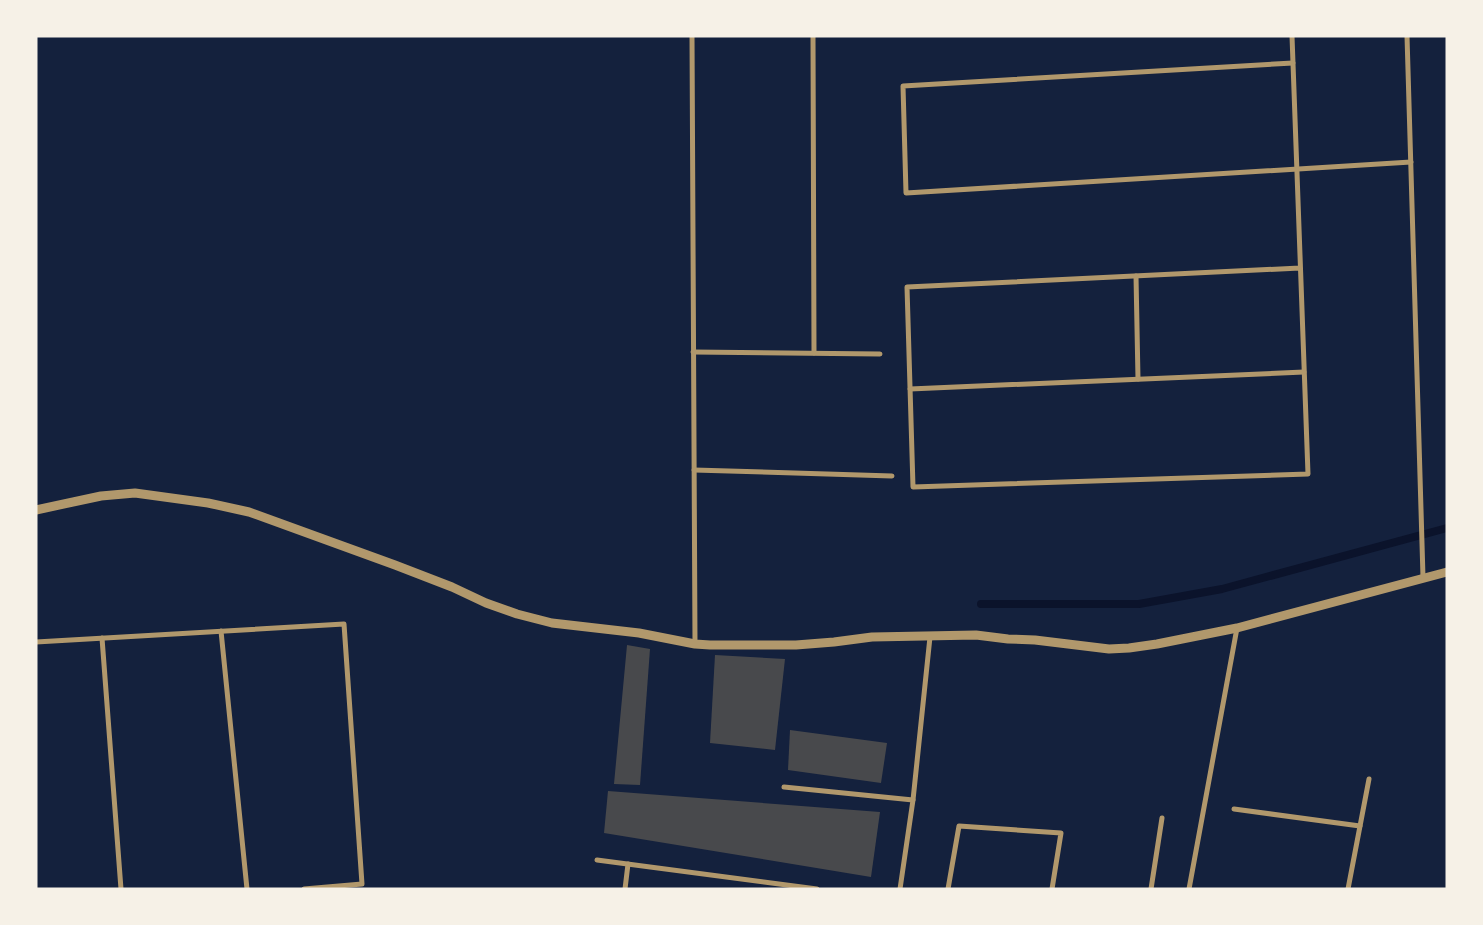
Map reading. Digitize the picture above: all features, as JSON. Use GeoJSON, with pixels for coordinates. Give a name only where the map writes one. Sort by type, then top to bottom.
{"type":"FeatureCollection","features":[{"type":"Feature","properties":{"kind":"street"},"geometry":{"type":"LineString","coordinates":[[692,36],[694,644]]}},
{"type":"Feature","properties":{"kind":"street"},"geometry":{"type":"LineString","coordinates":[[813,36],[814,353]]}},
{"type":"Feature","properties":{"kind":"street"},"geometry":{"type":"LineString","coordinates":[[1292,36],[1308,474],[913,486],[907,286],[1300,268]]}},
{"type":"Feature","properties":{"kind":"street"},"geometry":{"type":"LineString","coordinates":[[1406,36],[1423,577]]}},
{"type":"Feature","properties":{"kind":"street"},"geometry":{"type":"LineString","coordinates":[[1293,63],[903,86],[906,193],[1410,162]]}},
{"type":"Feature","properties":{"kind":"street"},"geometry":{"type":"LineString","coordinates":[[1136,276],[1138,379]]}},
{"type":"Feature","properties":{"kind":"street"},"geometry":{"type":"LineString","coordinates":[[693,352],[880,354]]}},
{"type":"Feature","properties":{"kind":"street"},"geometry":{"type":"LineString","coordinates":[[910,389],[1304,372]]}},
{"type":"Feature","properties":{"kind":"street"},"geometry":{"type":"LineString","coordinates":[[694,470],[892,476]]}},
{"type":"Feature","properties":{"kind":"street"},"geometry":{"type":"LineString","coordinates":[[36,510],[101,496],[135,493],[208,503],[257,515],[395,565],[517,614],[552,623],[638,634],[694,644],[796,645],[872,637],[976,635],[1109,649],[1157,644],[1237,628],[1447,572]]}},
{"type":"Feature","properties":{"kind":"street"},"geometry":{"type":"LineString","coordinates":[[36,642],[344,624],[362,884],[304,889]]}},
{"type":"Feature","properties":{"kind":"street"},"geometry":{"type":"LineString","coordinates":[[1189,889],[1237,628]]}},
{"type":"Feature","properties":{"kind":"street"},"geometry":{"type":"LineString","coordinates":[[221,631],[246,889]]}},
{"type":"Feature","properties":{"kind":"street"},"geometry":{"type":"LineString","coordinates":[[900,889],[913,800],[930,637]]}},
{"type":"Feature","properties":{"kind":"street"},"geometry":{"type":"LineString","coordinates":[[102,638],[121,889]]}},
{"type":"Feature","properties":{"kind":"street"},"geometry":{"type":"LineString","coordinates":[[1348,889],[1368,779]]}},
{"type":"Feature","properties":{"kind":"street"},"geometry":{"type":"LineString","coordinates":[[784,787],[913,800]]}},
{"type":"Feature","properties":{"kind":"street"},"geometry":{"type":"LineString","coordinates":[[1234,809],[1360,826]]}},
{"type":"Feature","properties":{"kind":"street"},"geometry":{"type":"LineString","coordinates":[[1151,889],[1162,818]]}},
{"type":"Feature","properties":{"kind":"street"},"geometry":{"type":"LineString","coordinates":[[948,889],[959,826],[1061,833],[1052,889]]}},
{"type":"Feature","properties":{"kind":"street"},"geometry":{"type":"LineString","coordinates":[[596,860],[817,889]]}},
{"type":"Feature","properties":{"kind":"street"},"geometry":{"type":"LineString","coordinates":[[625,889],[628,864]]}},
{"type":"Feature","properties":{"kind":"building"},"geometry":{"type":"Polygon","coordinates":[[[627,645],[650,649],[640,785],[614,784],[627,645]]]}},
{"type":"Feature","properties":{"kind":"building"},"geometry":{"type":"Polygon","coordinates":[[[715,655],[785,659],[775,750],[710,743],[715,655]]]}},
{"type":"Feature","properties":{"kind":"building"},"geometry":{"type":"Polygon","coordinates":[[[790,730],[887,743],[881,783],[788,770],[790,730]]]}},
{"type":"Feature","properties":{"kind":"building"},"geometry":{"type":"Polygon","coordinates":[[[608,791],[880,812],[871,877],[604,833],[608,791]]]}},
{"type":"Feature","properties":{"kind":"waterway"},"geometry":{"type":"LineString","coordinates":[[981,604],[1139,604],[1222,589],[1447,528]]}}]}
